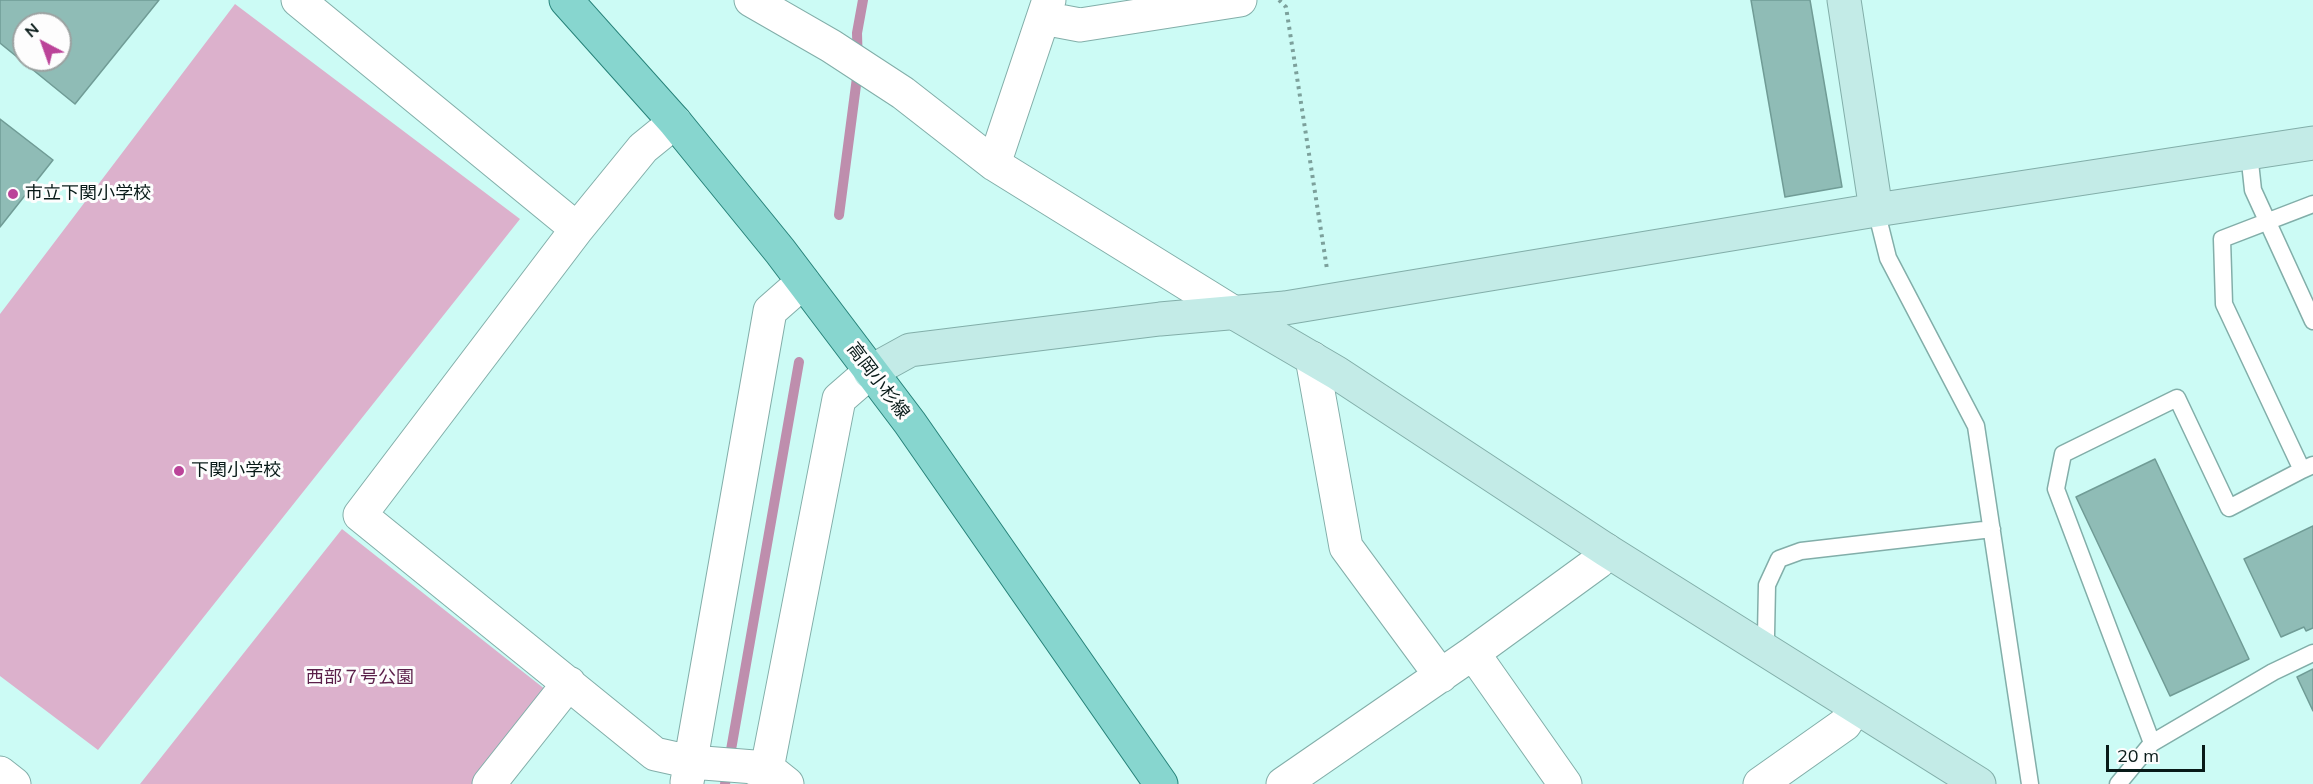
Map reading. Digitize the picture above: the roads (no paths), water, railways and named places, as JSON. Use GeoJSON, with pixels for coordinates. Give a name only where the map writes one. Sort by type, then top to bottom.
{"type":"FeatureCollection","features":[{"type":"Feature","properties":{"kind":"main road","name":"高岡小杉線"},"geometry":{"type":"LineString","coordinates":[[566,0],[675,122],[803,282],[910,423],[1161,784]]}},
{"type":"Feature","properties":{"kind":"street"},"geometry":{"type":"LineString","coordinates":[[298,0],[577,229]]}},
{"type":"Feature","properties":{"kind":"street"},"geometry":{"type":"LineString","coordinates":[[751,0],[831,46],[903,93],[994,164],[1236,314],[1312,358],[1606,550],[1979,784]]}},
{"type":"Feature","properties":{"kind":"street"},"geometry":{"type":"LineString","coordinates":[[994,164],[1046,9],[1080,25],[1240,0]]}},
{"type":"Feature","properties":{"kind":"street"},"geometry":{"type":"LineString","coordinates":[[1844,0],[1876,210]]}},
{"type":"Feature","properties":{"kind":"street"},"geometry":{"type":"LineString","coordinates":[[675,122],[643,148],[577,229],[360,515],[569,682],[655,754],[736,773]]}},
{"type":"Feature","properties":{"kind":"street"},"geometry":{"type":"LineString","coordinates":[[736,773],[839,399],[870,372],[910,350],[1160,319],[1236,314],[1332,301],[1876,210],[2313,143]]}},
{"type":"Feature","properties":{"kind":"street"},"geometry":{"type":"LineString","coordinates":[[736,773],[770,311],[803,282]]}},
{"type":"Feature","properties":{"kind":"street"},"geometry":{"type":"LineString","coordinates":[[1312,358],[1346,547],[1441,676]]}},
{"type":"Feature","properties":{"kind":"street"},"geometry":{"type":"LineString","coordinates":[[1283,784],[1473,653],[1598,562],[1606,550]]}},
{"type":"Feature","properties":{"kind":"street"},"geometry":{"type":"LineString","coordinates":[[1473,653],[1566,784]]}},
{"type":"Feature","properties":{"kind":"street"},"geometry":{"type":"LineString","coordinates":[[489,784],[569,682]]}},
{"type":"Feature","properties":{"kind":"street"},"geometry":{"type":"LineString","coordinates":[[1760,784],[1845,724],[1855,707]]}},
{"type":"Feature","properties":{"kind":"street"},"geometry":{"type":"LineString","coordinates":[[0,773],[14,784]]}},
{"type":"Feature","properties":{"kind":"lane"},"geometry":{"type":"LineString","coordinates":[[2249,153],[2253,190],[2313,321]]}},
{"type":"Feature","properties":{"kind":"lane"},"geometry":{"type":"LineString","coordinates":[[2152,743],[2056,489],[2062,454],[2177,398],[2229,508],[2307,467],[2224,304],[2222,239],[2313,204]]}},
{"type":"Feature","properties":{"kind":"lane"},"geometry":{"type":"LineString","coordinates":[[1876,210],[1888,258],[1976,426],[2030,784]]}},
{"type":"Feature","properties":{"kind":"lane"},"geometry":{"type":"LineString","coordinates":[[1760,648],[1766,635],[1767,585],[1779,559],[1801,551],[1992,529]]}},
{"type":"Feature","properties":{"kind":"lane"},"geometry":{"type":"LineString","coordinates":[[2118,784],[2152,743],[2273,672],[2313,653]]}},
{"type":"Feature","properties":{"kind":"waterway"},"geometry":{"type":"LineString","coordinates":[[839,215],[858,70],[857,33],[863,0]]}},
{"type":"Feature","properties":{"kind":"waterway"},"geometry":{"type":"LineString","coordinates":[[725,784],[799,362]]}},
{"type":"Feature","properties":{"kind":"place","name":"市立下関小学校"},"geometry":{"type":"Point","coordinates":[13,194]}},
{"type":"Feature","properties":{"kind":"place","name":"下関小学校"},"geometry":{"type":"Point","coordinates":[179,471]}},
{"type":"Feature","properties":{"kind":"park label","name":"西部７号公園"},"geometry":{"type":"Point","coordinates":[360,678]}}]}
